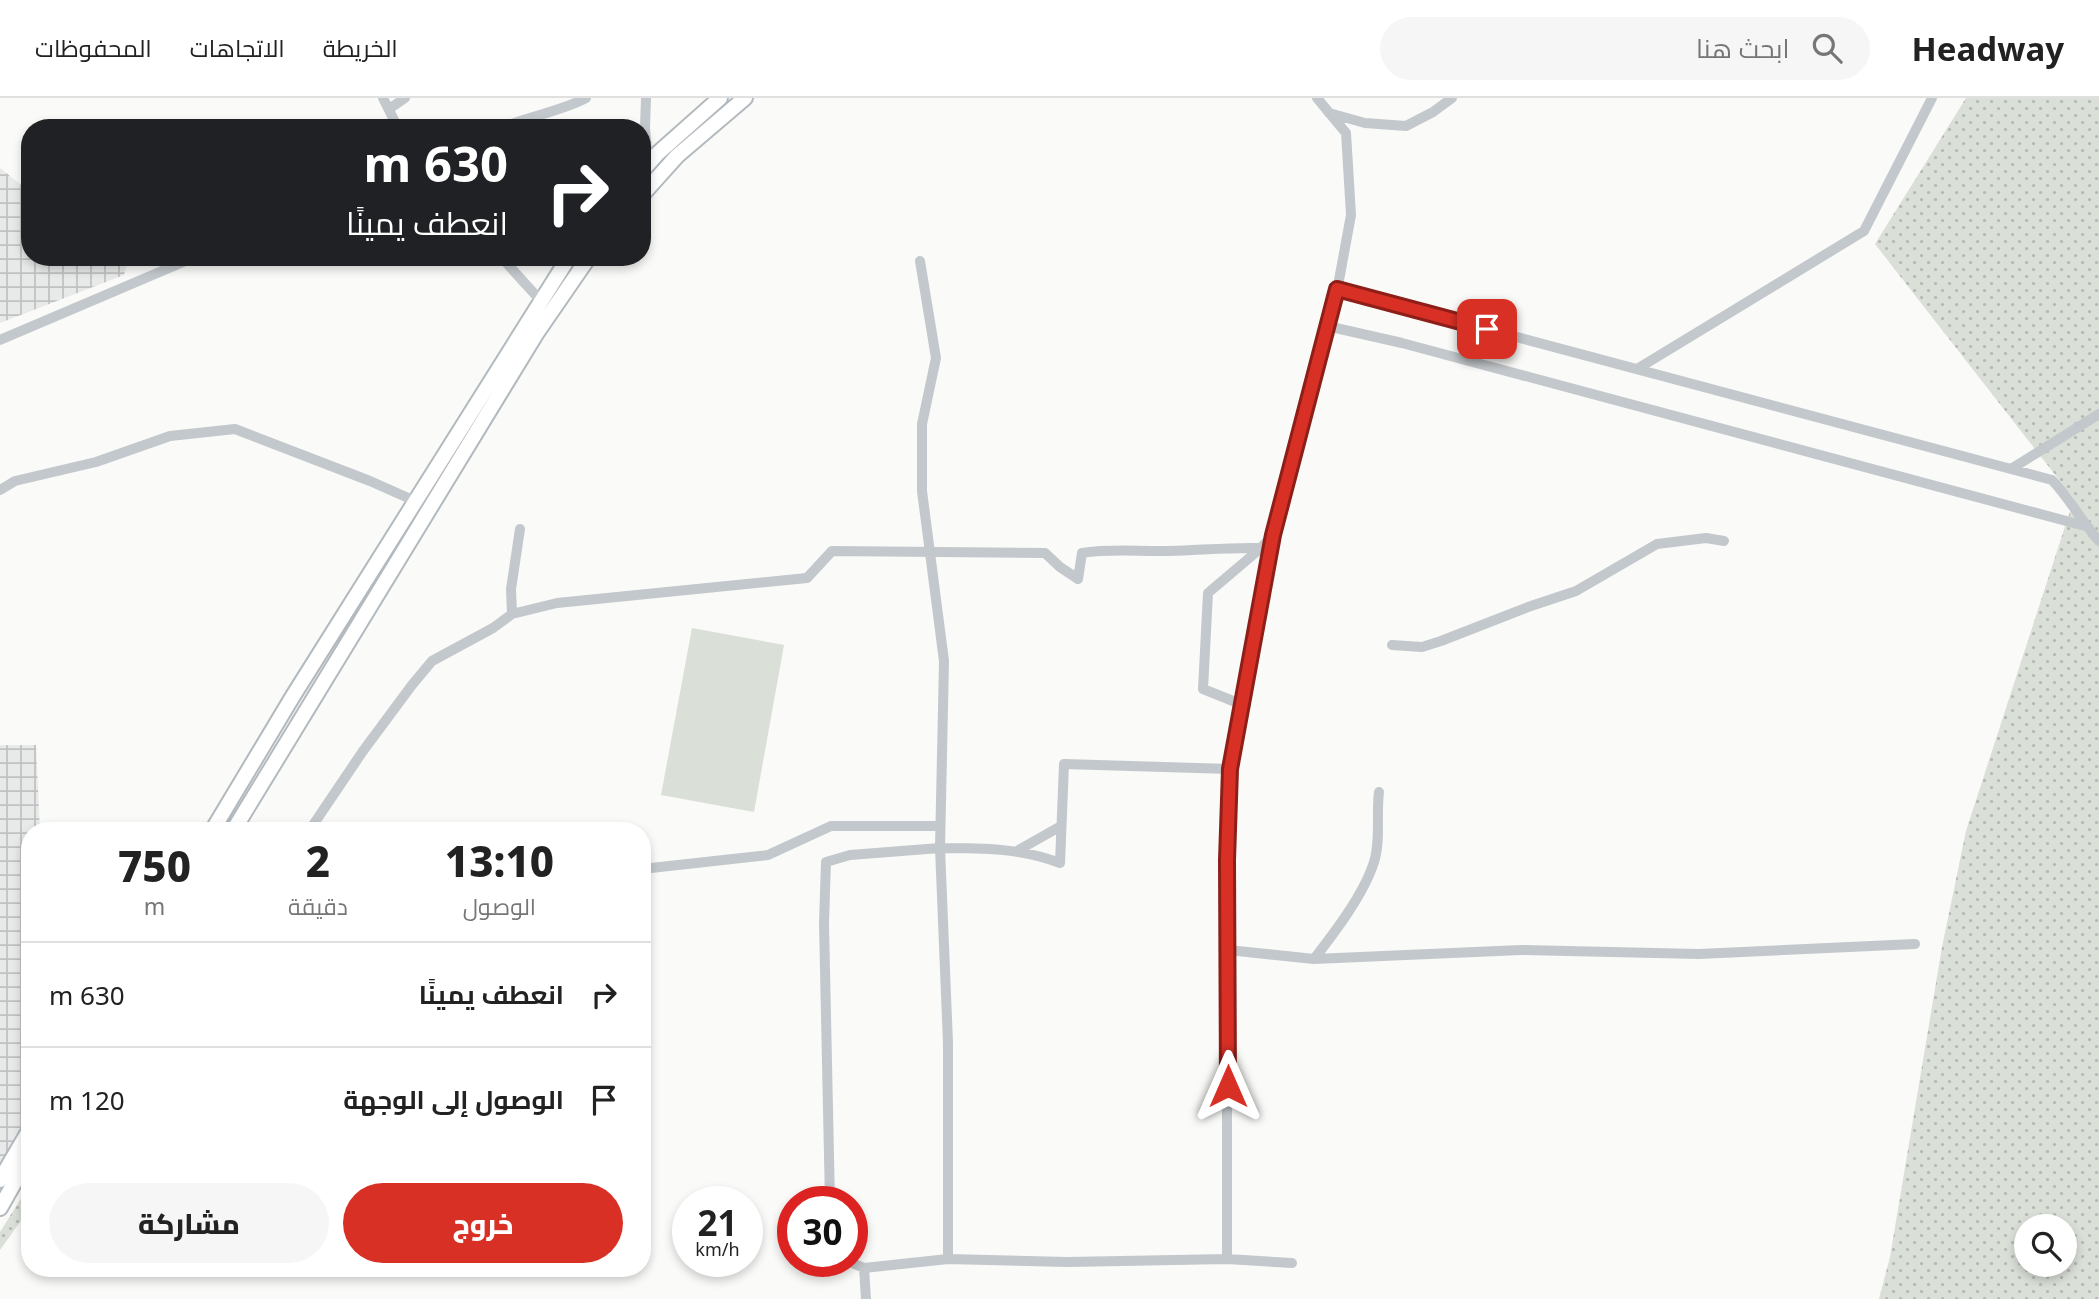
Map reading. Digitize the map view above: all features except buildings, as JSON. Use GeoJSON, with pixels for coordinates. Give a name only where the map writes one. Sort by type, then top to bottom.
{"type":"FeatureCollection","features":[{"type":"Feature","properties":{"kind":"main road"},"geometry":{"type":"LineString","coordinates":[[651,162],[720,98]]}},
{"type":"Feature","properties":{"kind":"main road"},"geometry":{"type":"LineString","coordinates":[[651,185],[677,156],[745,98]]}},
{"type":"Feature","properties":{"kind":"main road"},"geometry":{"type":"LineString","coordinates":[[217,822],[418,495],[563,266]]}},
{"type":"Feature","properties":{"kind":"main road"},"geometry":{"type":"LineString","coordinates":[[239,822],[536,334],[583,266]]}},
{"type":"Feature","properties":{"kind":"main road"},"geometry":{"type":"LineString","coordinates":[[418,495],[438,498]]}},
{"type":"Feature","properties":{"kind":"main road"},"geometry":{"type":"LineString","coordinates":[[368,579],[380,579],[384,587]]}},
{"type":"Feature","properties":{"kind":"main road"},"geometry":{"type":"LineString","coordinates":[[344,617],[344,623],[349,626],[360,624]]}},
{"type":"Feature","properties":{"kind":"main road"},"geometry":{"type":"LineString","coordinates":[[0,1180],[21,1144]]}},
{"type":"Feature","properties":{"kind":"main road"},"geometry":{"type":"LineString","coordinates":[[0,1206],[21,1171]]}},
{"type":"Feature","properties":{"kind":"street"},"geometry":{"type":"LineString","coordinates":[[383,98],[394,119]]}},
{"type":"Feature","properties":{"kind":"street"},"geometry":{"type":"LineString","coordinates":[[389,109],[405,98]]}},
{"type":"Feature","properties":{"kind":"street"},"geometry":{"type":"LineString","coordinates":[[525,119],[556,112],[586,98]]}},
{"type":"Feature","properties":{"kind":"street"},"geometry":{"type":"LineString","coordinates":[[645,119],[646,98]]}},
{"type":"Feature","properties":{"kind":"street"},"geometry":{"type":"LineString","coordinates":[[1227,1259],[1230,769],[1273,535],[1337,289],[1351,215],[1346,133],[1317,98]]}},
{"type":"Feature","properties":{"kind":"street"},"geometry":{"type":"LineString","coordinates":[[1329,113],[1365,123],[1406,126],[1452,98]]}},
{"type":"Feature","properties":{"kind":"street"},"geometry":{"type":"LineString","coordinates":[[1637,369],[1864,231],[1932,98]]}},
{"type":"Feature","properties":{"kind":"street"},"geometry":{"type":"LineString","coordinates":[[920,261],[936,358],[922,424],[922,491],[944,661],[939,825],[948,1043],[948,1259]]}},
{"type":"Feature","properties":{"kind":"street"},"geometry":{"type":"LineString","coordinates":[[0,340],[174,266]]}},
{"type":"Feature","properties":{"kind":"street"},"geometry":{"type":"LineString","coordinates":[[509,266],[541,301]]}},
{"type":"Feature","properties":{"kind":"street"},"geometry":{"type":"LineString","coordinates":[[1337,289],[2052,480],[2070,498],[2085,526],[2099,541]]}},
{"type":"Feature","properties":{"kind":"street"},"geometry":{"type":"LineString","coordinates":[[1327,326],[1427,350],[2085,526]]}},
{"type":"Feature","properties":{"kind":"street"},"geometry":{"type":"LineString","coordinates":[[2011,469],[2099,414]]}},
{"type":"Feature","properties":{"kind":"street"},"geometry":{"type":"LineString","coordinates":[[0,490],[15,481],[96,462],[170,436],[235,429],[370,481],[418,495]]}},
{"type":"Feature","properties":{"kind":"street"},"geometry":{"type":"LineString","coordinates":[[512,614],[511,589],[520,529]]}},
{"type":"Feature","properties":{"kind":"street"},"geometry":{"type":"LineString","coordinates":[[1243,705],[1203,688],[1208,593],[1273,535]]}},
{"type":"Feature","properties":{"kind":"street"},"geometry":{"type":"LineString","coordinates":[[1392,645],[1422,647],[1576,591],[1657,544],[1706,538],[1724,541]]}},
{"type":"Feature","properties":{"kind":"street"},"geometry":{"type":"LineString","coordinates":[[315,822],[370,740],[432,662],[493,628],[512,614],[557,603],[807,578],[832,551],[1045,553],[1078,579],[1082,553],[1217,547],[1261,548]]}},
{"type":"Feature","properties":{"kind":"street"},"geometry":{"type":"LineString","coordinates":[[830,1186],[824,923],[826,862],[850,855],[940,848],[986,848],[1017,851],[1060,863],[1064,764],[1230,769]]}},
{"type":"Feature","properties":{"kind":"street"},"geometry":{"type":"LineString","coordinates":[[1314,959],[1355,899],[1375,861],[1379,792]]}},
{"type":"Feature","properties":{"kind":"street"},"geometry":{"type":"LineString","coordinates":[[651,868],[768,855],[831,826],[939,825]]}},
{"type":"Feature","properties":{"kind":"street"},"geometry":{"type":"LineString","coordinates":[[1017,851],[1061,826]]}},
{"type":"Feature","properties":{"kind":"street"},"geometry":{"type":"LineString","coordinates":[[1228,950],[1314,959],[1521,950],[1699,954],[1915,944]]}},
{"type":"Feature","properties":{"kind":"street"},"geometry":{"type":"LineString","coordinates":[[868,1268],[948,1259],[1068,1262],[1227,1259],[1292,1263]]}},
{"type":"Feature","properties":{"kind":"street"},"geometry":{"type":"LineString","coordinates":[[865,1277],[866,1299]]}},
{"type":"Feature","properties":{"kind":"shaded area"},"geometry":{"type":"Polygon","coordinates":[[[1966,98],[2099,98],[2099,1299],[1879,1299],[1890,1257],[1942,947],[1966,831],[2074,499],[1875,244],[1966,98]]]}},
{"type":"Feature","properties":{"kind":"shaded area"},"geometry":{"type":"Polygon","coordinates":[[[0,168],[21,185],[21,266],[126,266],[124,275],[0,323],[0,168]]]}},
{"type":"Feature","properties":{"kind":"shaded area"},"geometry":{"type":"Polygon","coordinates":[[[692,628],[784,645],[754,812],[661,795],[692,628]]]}},
{"type":"Feature","properties":{"kind":"shaded area"},"geometry":{"type":"Polygon","coordinates":[[[0,745],[36,745],[40,822],[21,822],[21,1129],[0,1163],[0,745]]]}},
{"type":"Feature","properties":{"kind":"shaded area"},"geometry":{"type":"Polygon","coordinates":[[[21,1198],[21,1221],[0,1250],[0,1232],[21,1198]]]}},
{"type":"Feature","properties":{"kind":"route"},"geometry":{"type":"LineString","coordinates":[[1228,1086],[1227,860],[1230,769],[1273,535],[1337,289],[1487,329]]}}]}
